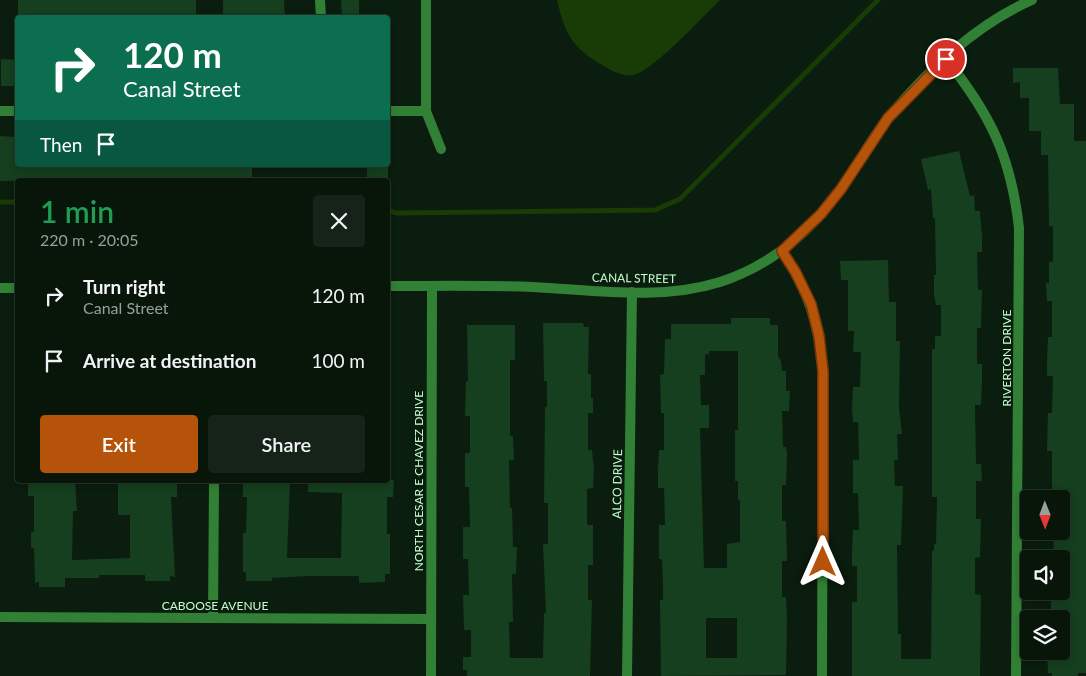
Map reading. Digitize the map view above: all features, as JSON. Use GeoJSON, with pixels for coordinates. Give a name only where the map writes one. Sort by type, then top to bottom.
{"type":"FeatureCollection","features":[{"type":"Feature","properties":{"kind":"street"},"geometry":{"type":"LineString","coordinates":[[320,0],[321,15]]}},
{"type":"Feature","properties":{"kind":"street"},"geometry":{"type":"LineString","coordinates":[[426,0],[426,111],[441,149]]}},
{"type":"Feature","properties":{"kind":"street","name":"CANAL STREET"},"geometry":{"type":"LineString","coordinates":[[390,286],[531,287],[632,292],[685,290],[720,282],[749,270],[782,251],[821,214],[841,189],[888,118],[946,59],[976,32],[1010,10],[1032,0]]}},
{"type":"Feature","properties":{"kind":"street","name":"RIVERTON DRIVE"},"geometry":{"type":"LineString","coordinates":[[946,59],[982,108],[995,132],[1014,189],[1019,228],[1016,676]]}},
{"type":"Feature","properties":{"kind":"street"},"geometry":{"type":"LineString","coordinates":[[0,111],[15,111]]}},
{"type":"Feature","properties":{"kind":"street"},"geometry":{"type":"LineString","coordinates":[[390,111],[426,111]]}},
{"type":"Feature","properties":{"kind":"street"},"geometry":{"type":"LineString","coordinates":[[782,251],[796,273],[811,304],[819,336],[823,371],[822,676]]}},
{"type":"Feature","properties":{"kind":"street","name":"NORTH CESAR E CHAVEZ DRIVE"},"geometry":{"type":"LineString","coordinates":[[431,676],[432,286]]}},
{"type":"Feature","properties":{"kind":"street"},"geometry":{"type":"LineString","coordinates":[[0,288],[15,288]]}},
{"type":"Feature","properties":{"kind":"street","name":"ALCO DRIVE"},"geometry":{"type":"LineString","coordinates":[[627,676],[632,292]]}},
{"type":"Feature","properties":{"kind":"street"},"geometry":{"type":"LineString","coordinates":[[213,618],[214,483]]}},
{"type":"Feature","properties":{"kind":"street","name":"CABOOSE AVENUE"},"geometry":{"type":"LineString","coordinates":[[0,617],[430,619]]}},
{"type":"Feature","properties":{"kind":"shaded area"},"geometry":{"type":"Polygon","coordinates":[[[557,0],[720,0],[653,64],[633,75],[628,75],[609,69],[597,62],[574,43],[562,20],[557,0]]]}},
{"type":"Feature","properties":{"kind":"building"},"geometry":{"type":"Polygon","coordinates":[[[18,0],[196,0],[196,15],[18,15],[18,0]]]}},
{"type":"Feature","properties":{"kind":"building"},"geometry":{"type":"Polygon","coordinates":[[[223,0],[284,0],[285,15],[223,15],[223,0]]]}},
{"type":"Feature","properties":{"kind":"building"},"geometry":{"type":"Polygon","coordinates":[[[341,0],[359,0],[359,15],[342,15],[341,0]]]}},
{"type":"Feature","properties":{"kind":"building"},"geometry":{"type":"Polygon","coordinates":[[[1,59],[15,60],[15,86],[1,86],[1,59]]]}},
{"type":"Feature","properties":{"kind":"building"},"geometry":{"type":"Polygon","coordinates":[[[1013,68],[1058,68],[1060,104],[1074,104],[1074,141],[1086,141],[1086,673],[1078,673],[1078,676],[1052,676],[1052,673],[1048,673],[1047,660],[1070,660],[1070,610],[1051,610],[1051,600],[1070,600],[1070,550],[1054,550],[1053,540],[1070,540],[1070,490],[1052,490],[1052,451],[1047,451],[1048,413],[1052,413],[1053,376],[1047,376],[1048,337],[1052,337],[1052,301],[1047,301],[1046,283],[1049,283],[1049,262],[1053,262],[1053,226],[1049,226],[1048,155],[1041,155],[1041,131],[1029,131],[1029,98],[1020,98],[1020,82],[1013,83],[1013,68]]]}},
{"type":"Feature","properties":{"kind":"building"},"geometry":{"type":"Polygon","coordinates":[[[0,136],[15,137],[15,167],[252,167],[252,178],[15,178],[15,181],[0,181],[0,136]]]}},
{"type":"Feature","properties":{"kind":"building"},"geometry":{"type":"Polygon","coordinates":[[[959,151],[970,196],[974,195],[975,211],[980,211],[982,236],[982,252],[977,252],[978,290],[982,290],[981,328],[977,328],[977,364],[982,364],[982,383],[981,405],[975,405],[976,464],[981,464],[982,481],[976,481],[976,519],[981,519],[980,557],[975,558],[975,594],[981,595],[980,676],[852,676],[852,602],[857,602],[857,566],[852,566],[852,550],[853,530],[859,530],[858,493],[853,493],[853,460],[859,460],[858,422],[853,422],[852,409],[853,387],[860,387],[861,352],[853,352],[854,331],[848,331],[848,280],[841,280],[840,261],[888,260],[889,302],[896,302],[896,341],[900,341],[899,408],[902,434],[897,434],[898,460],[894,460],[895,486],[903,486],[901,545],[897,545],[898,634],[901,634],[901,659],[931,659],[932,551],[934,551],[934,544],[936,544],[937,497],[932,497],[932,349],[935,349],[935,336],[941,336],[941,305],[936,305],[934,295],[934,275],[936,275],[935,218],[933,218],[931,189],[928,190],[921,159],[959,151]]]}},
{"type":"Feature","properties":{"kind":"building"},"geometry":{"type":"Polygon","coordinates":[[[367,167],[388,167],[388,178],[367,178],[367,167]]]}},
{"type":"Feature","properties":{"kind":"building"},"geometry":{"type":"Polygon","coordinates":[[[731,318],[770,318],[770,325],[778,325],[778,356],[781,361],[782,371],[786,371],[786,391],[790,391],[789,411],[782,411],[783,447],[786,447],[787,454],[786,485],[782,485],[782,521],[786,521],[787,561],[782,561],[782,597],[786,597],[787,617],[786,675],[661,676],[660,600],[663,600],[663,584],[662,559],[659,559],[659,525],[665,525],[664,488],[658,488],[658,469],[659,450],[664,450],[664,413],[661,413],[660,375],[664,374],[665,339],[671,339],[671,324],[731,324],[731,318]],[[709,351],[709,354],[705,354],[705,375],[700,375],[701,405],[709,405],[709,428],[700,428],[704,568],[727,568],[727,544],[740,542],[740,500],[738,500],[738,481],[735,481],[735,430],[738,430],[738,351],[709,351]],[[706,618],[706,658],[737,658],[737,618],[706,618]]]}},
{"type":"Feature","properties":{"kind":"building"},"geometry":{"type":"Polygon","coordinates":[[[543,323],[583,323],[584,327],[589,327],[588,374],[591,374],[593,413],[588,413],[588,450],[592,450],[594,469],[593,488],[587,489],[587,525],[593,525],[593,565],[588,565],[588,600],[592,600],[590,676],[467,676],[467,670],[463,670],[463,657],[471,657],[471,630],[464,630],[463,595],[469,595],[468,559],[463,559],[463,527],[470,527],[469,487],[465,487],[465,453],[470,453],[470,416],[465,416],[466,381],[468,381],[467,325],[515,325],[515,360],[510,360],[510,436],[513,436],[514,460],[509,460],[513,547],[517,547],[516,574],[512,574],[513,622],[509,622],[510,658],[543,658],[544,613],[546,613],[543,544],[548,544],[548,503],[544,503],[547,381],[544,381],[543,323]]]}},
{"type":"Feature","properties":{"kind":"building"},"geometry":{"type":"Polygon","coordinates":[[[390,480],[394,480],[393,497],[387,497],[387,534],[390,534],[390,574],[385,574],[385,582],[359,583],[359,576],[308,576],[272,578],[272,581],[246,581],[246,572],[243,572],[243,533],[246,533],[247,497],[243,497],[243,483],[290,483],[287,558],[341,558],[342,493],[308,492],[308,483],[390,483],[390,480]]]}},
{"type":"Feature","properties":{"kind":"building"},"geometry":{"type":"Polygon","coordinates":[[[28,483],[75,483],[77,511],[73,511],[72,560],[130,558],[130,515],[118,515],[118,483],[177,483],[177,497],[171,497],[175,577],[170,576],[170,581],[145,581],[145,575],[99,575],[99,578],[65,578],[65,587],[39,587],[39,582],[35,583],[34,548],[31,548],[31,532],[34,532],[34,496],[28,496],[28,483]]]}},
{"type":"Feature","properties":{"kind":"waterway"},"geometry":{"type":"LineString","coordinates":[[390,211],[396,213],[655,210],[680,199],[878,0]]}},
{"type":"Feature","properties":{"kind":"waterway"},"geometry":{"type":"LineString","coordinates":[[0,202],[15,202]]}},
{"type":"Feature","properties":{"kind":"route"},"geometry":{"type":"LineString","coordinates":[[823,562],[823,371],[819,336],[811,304],[796,273],[782,251],[799,237],[821,214],[841,189],[888,118],[946,59]]}}]}
